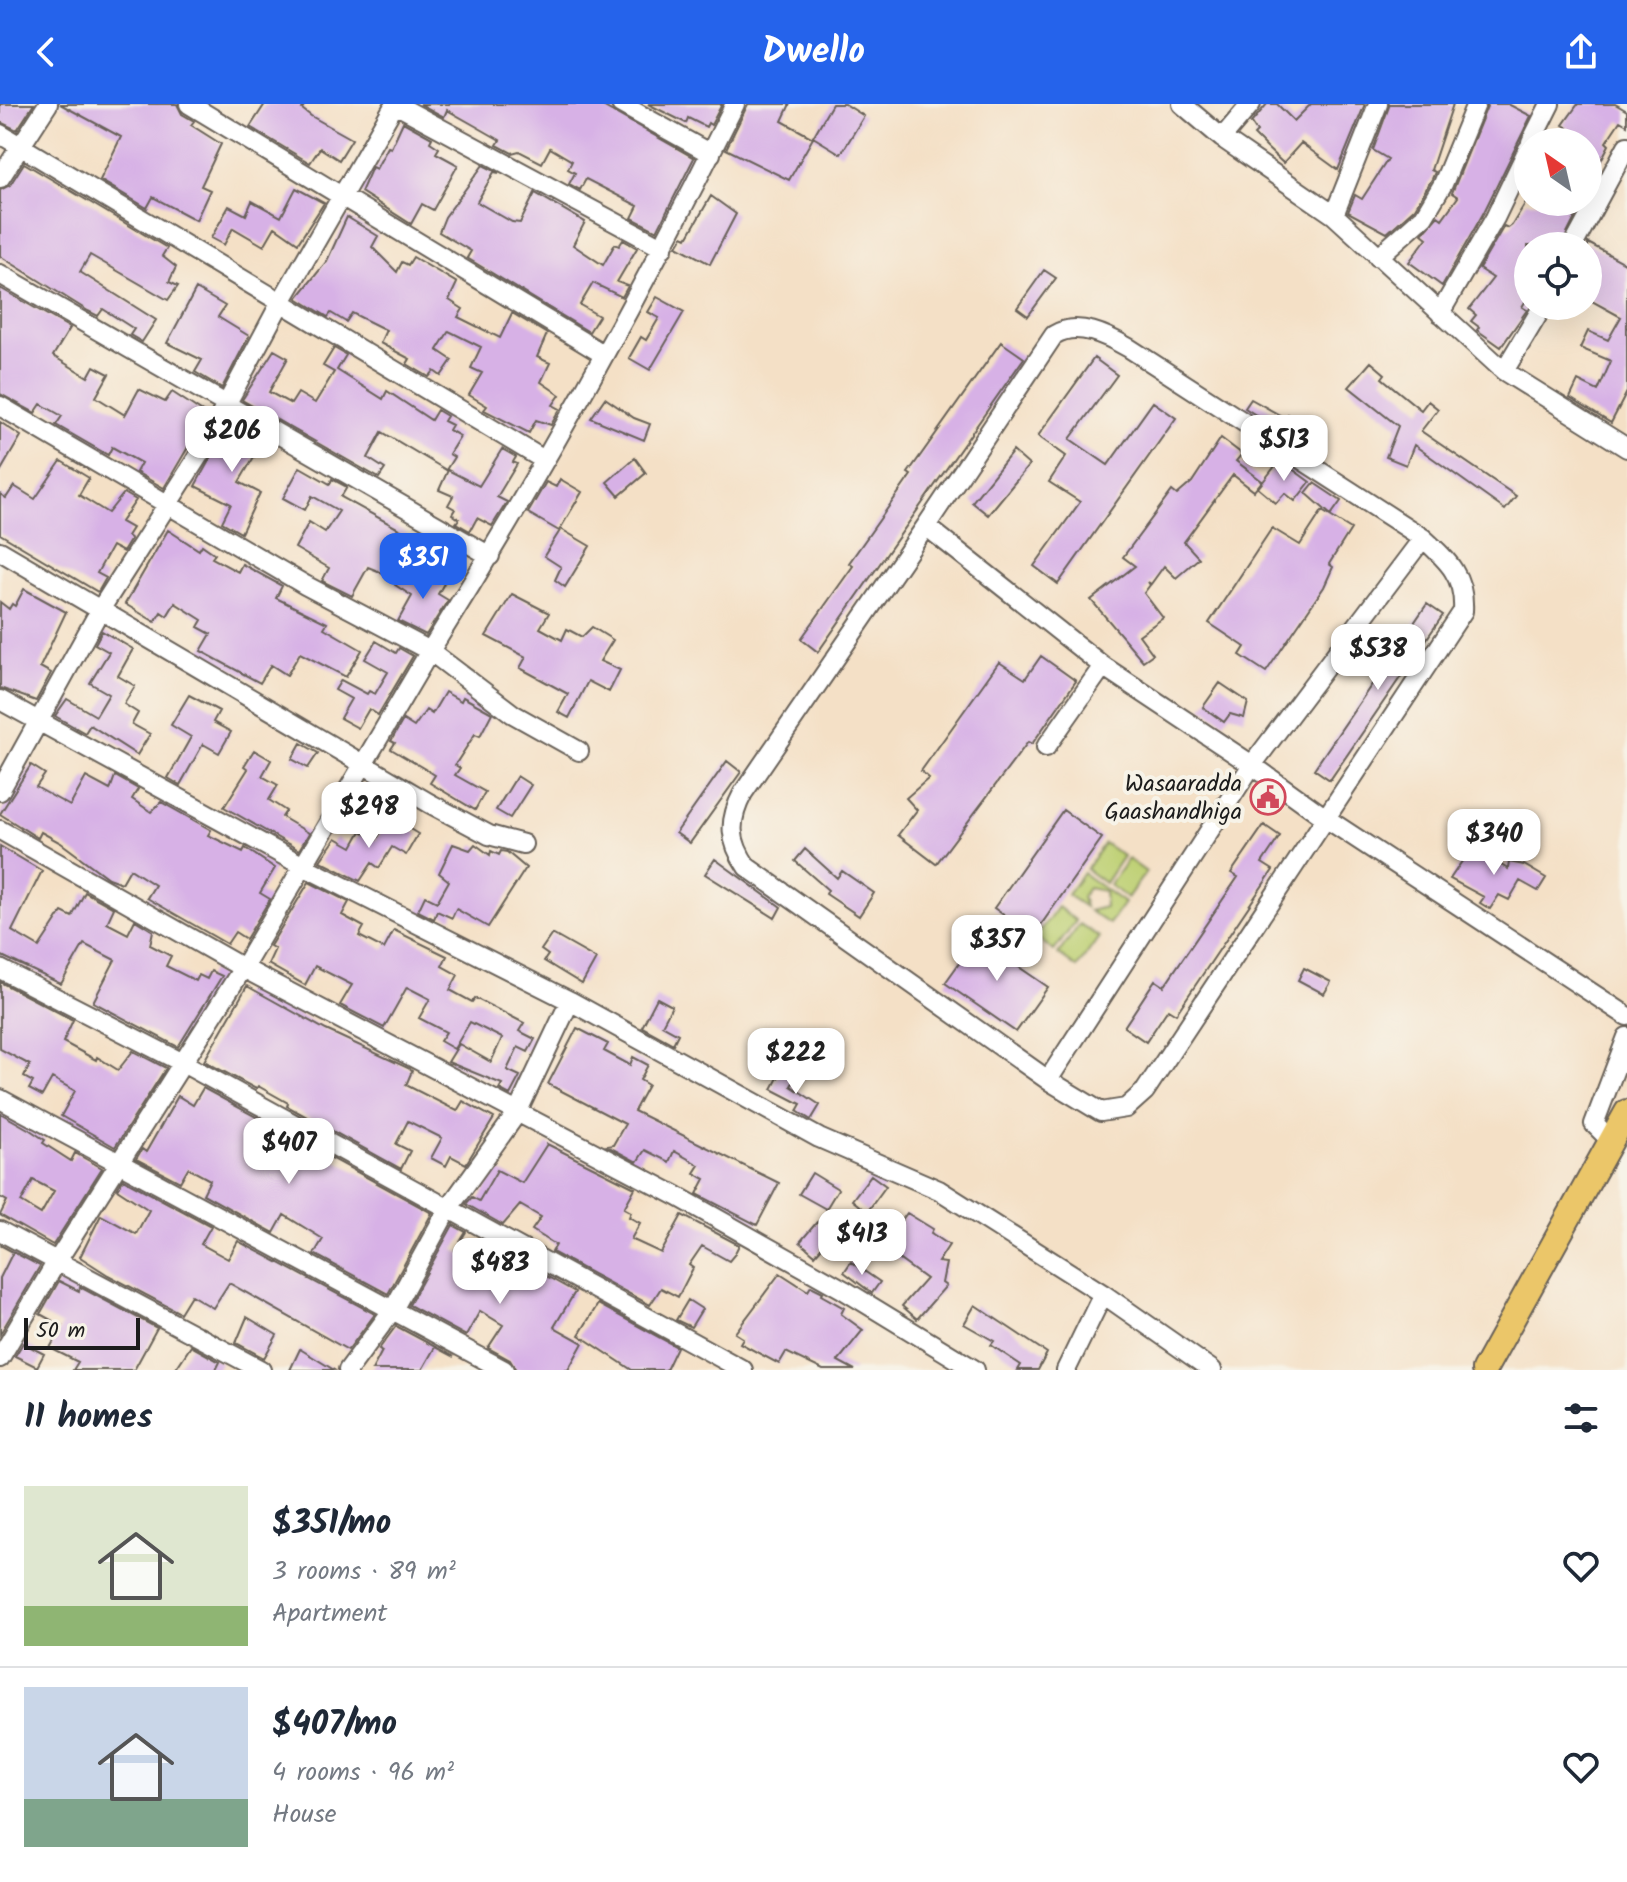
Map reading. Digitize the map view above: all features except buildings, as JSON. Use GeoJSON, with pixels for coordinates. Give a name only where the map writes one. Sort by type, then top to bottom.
{"type":"FeatureCollection","features":[{"type":"Feature","properties":{"kind":"main road"},"geometry":{"type":"LineString","coordinates":[[1484,1370],[1627,1112]]}},
{"type":"Feature","properties":{"kind":"street"},"geometry":{"type":"LineString","coordinates":[[0,178],[48,104]]}},
{"type":"Feature","properties":{"kind":"street"},"geometry":{"type":"LineString","coordinates":[[189,104],[603,354]]}},
{"type":"Feature","properties":{"kind":"street"},"geometry":{"type":"LineString","coordinates":[[0,791],[100,610],[168,505],[395,104],[663,248]]}},
{"type":"Feature","properties":{"kind":"street"},"geometry":{"type":"LineString","coordinates":[[621,104],[711,154]]}},
{"type":"Feature","properties":{"kind":"street"},"geometry":{"type":"LineString","coordinates":[[13,1370],[0,1360],[57,1261],[121,1164],[305,867],[362,761],[490,556],[663,248],[735,104]]}},
{"type":"Feature","properties":{"kind":"street"},"geometry":{"type":"LineString","coordinates":[[1182,104],[1222,138],[1334,215],[1504,371],[1627,448]]}},
{"type":"Feature","properties":{"kind":"street"},"geometry":{"type":"LineString","coordinates":[[1222,138],[1251,104]]}},
{"type":"Feature","properties":{"kind":"street"},"geometry":{"type":"LineString","coordinates":[[1334,215],[1378,104]]}},
{"type":"Feature","properties":{"kind":"street"},"geometry":{"type":"LineString","coordinates":[[1378,257],[1424,216],[1443,184],[1476,104]]}},
{"type":"Feature","properties":{"kind":"street"},"geometry":{"type":"LineString","coordinates":[[1538,128],[1550,104]]}},
{"type":"Feature","properties":{"kind":"street"},"geometry":{"type":"LineString","coordinates":[[0,134],[282,300],[544,460]]}},
{"type":"Feature","properties":{"kind":"street"},"geometry":{"type":"LineString","coordinates":[[1581,232],[1627,146]]}},
{"type":"Feature","properties":{"kind":"street"},"geometry":{"type":"LineString","coordinates":[[1440,313],[1495,218],[1514,178]]}},
{"type":"Feature","properties":{"kind":"street"},"geometry":{"type":"LineString","coordinates":[[0,274],[490,556]]}},
{"type":"Feature","properties":{"kind":"street"},"geometry":{"type":"LineString","coordinates":[[1504,371],[1535,320]]}},
{"type":"Feature","properties":{"kind":"street"},"geometry":{"type":"LineString","coordinates":[[1062,330],[1085,330],[1106,335],[1129,348],[1423,538],[1453,565],[1463,585],[1463,611],[1145,1091],[1126,1108],[1101,1112],[1048,1080],[747,867],[738,854],[731,832],[732,814],[743,793],[926,526],[1054,335],[1062,330]]}},
{"type":"Feature","properties":{"kind":"street"},"geometry":{"type":"LineString","coordinates":[[0,406],[305,585],[430,651],[513,714],[579,751]]}},
{"type":"Feature","properties":{"kind":"street"},"geometry":{"type":"LineString","coordinates":[[926,526],[1103,666],[1327,819],[1627,1016]]}},
{"type":"Feature","properties":{"kind":"street"},"geometry":{"type":"LineString","coordinates":[[1048,1080],[1252,765],[1423,538]]}},
{"type":"Feature","properties":{"kind":"street"},"geometry":{"type":"LineString","coordinates":[[0,551],[429,803],[489,835],[523,844]]}},
{"type":"Feature","properties":{"kind":"street"},"geometry":{"type":"LineString","coordinates":[[1046,747],[1103,666]]}},
{"type":"Feature","properties":{"kind":"street"},"geometry":{"type":"LineString","coordinates":[[0,700],[305,867],[570,1001],[819,1138],[939,1190],[1103,1294],[1212,1370]]}},
{"type":"Feature","properties":{"kind":"street"},"geometry":{"type":"LineString","coordinates":[[0,830],[243,968],[691,1204],[975,1370]]}},
{"type":"Feature","properties":{"kind":"street"},"geometry":{"type":"LineString","coordinates":[[0,969],[183,1063],[743,1370]]}},
{"type":"Feature","properties":{"kind":"street"},"geometry":{"type":"LineString","coordinates":[[348,1370],[394,1308],[448,1209],[517,1113],[570,1001]]}},
{"type":"Feature","properties":{"kind":"street"},"geometry":{"type":"LineString","coordinates":[[1612,1142],[1594,1124],[1627,1037]]}},
{"type":"Feature","properties":{"kind":"street"},"geometry":{"type":"LineString","coordinates":[[0,1099],[394,1308],[504,1370]]}},
{"type":"Feature","properties":{"kind":"street"},"geometry":{"type":"LineString","coordinates":[[0,1231],[261,1370]]}},
{"type":"Feature","properties":{"kind":"street"},"geometry":{"type":"LineString","coordinates":[[1066,1370],[1103,1294]]}},
{"type":"Feature","properties":{"kind":"green space"},"geometry":{"type":"Polygon","coordinates":[[[1104,843],[1123,856],[1105,883],[1086,869],[1104,843]]]}},
{"type":"Feature","properties":{"kind":"green space"},"geometry":{"type":"Polygon","coordinates":[[[1128,859],[1146,872],[1127,898],[1109,885],[1128,859]]]}},
{"type":"Feature","properties":{"kind":"green space"},"geometry":{"type":"Polygon","coordinates":[[[1083,873],[1124,903],[1109,924],[1089,911],[1105,907],[1104,891],[1088,888],[1082,897],[1085,907],[1067,895],[1083,873]]]}},
{"type":"Feature","properties":{"kind":"green space"},"geometry":{"type":"Polygon","coordinates":[[[1058,907],[1076,921],[1054,951],[1036,937],[1058,907]]]}},
{"type":"Feature","properties":{"kind":"green space"},"geometry":{"type":"Polygon","coordinates":[[[1080,924],[1099,937],[1077,968],[1058,954],[1080,924]]]}},
{"type":"Feature","properties":{"kind":"place","name":"Wasaaradda Gaashandhiga"},"geometry":{"type":"Point","coordinates":[1268,797]}}]}
